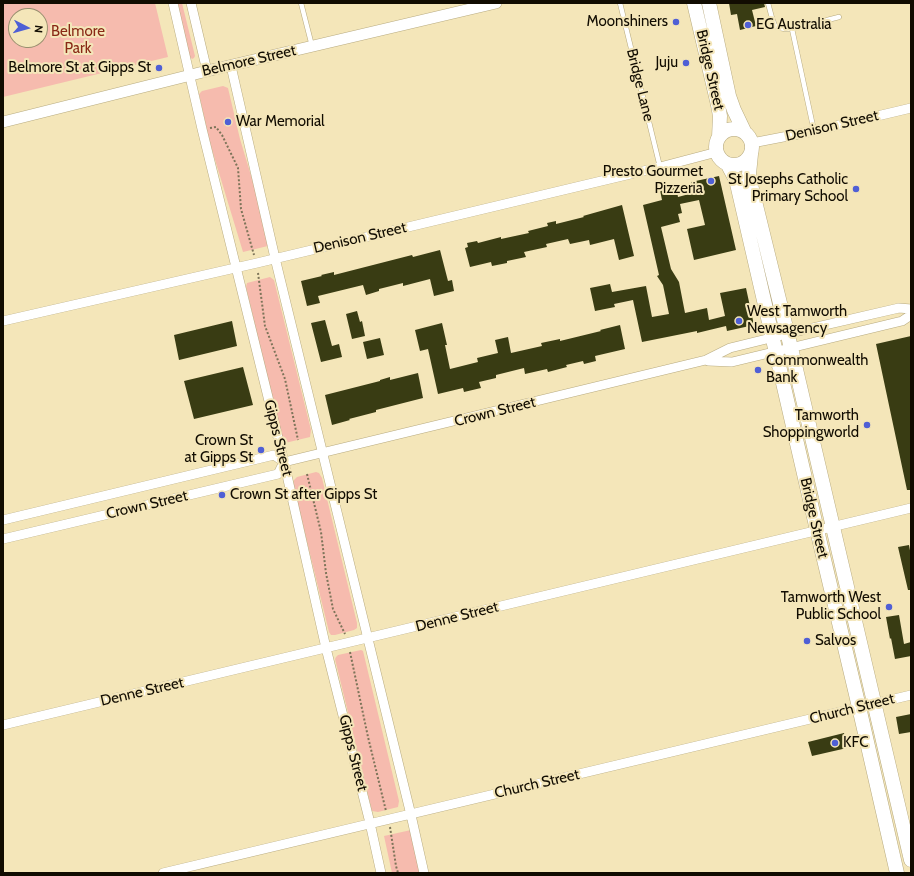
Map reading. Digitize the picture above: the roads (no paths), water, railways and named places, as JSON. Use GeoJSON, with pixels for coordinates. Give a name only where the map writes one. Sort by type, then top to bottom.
{"type":"FeatureCollection","features":[{"type":"Feature","properties":{"kind":"main road","name":"Bridge Street"},"geometry":{"type":"LineString","coordinates":[[694,3],[719,110],[719,137]]}},
{"type":"Feature","properties":{"kind":"main road","name":"Bridge Street"},"geometry":{"type":"LineString","coordinates":[[709,3],[729,96],[744,131]]}},
{"type":"Feature","properties":{"kind":"main road"},"geometry":{"type":"LineString","coordinates":[[731,129],[744,131],[750,138],[751,149],[745,162],[735,166],[728,165],[723,162],[719,157],[716,148],[719,137],[722,133],[731,129]]}},
{"type":"Feature","properties":{"kind":"main road","name":"Bridge Street"},"geometry":{"type":"LineString","coordinates":[[751,149],[749,174],[751,185],[788,334],[911,860]]}},
{"type":"Feature","properties":{"kind":"main road","name":"Bridge Street"},"geometry":{"type":"LineString","coordinates":[[728,165],[736,180],[738,188],[859,707],[896,873]]}},
{"type":"Feature","properties":{"kind":"street","name":"Gipps Street"},"geometry":{"type":"LineString","coordinates":[[173,3],[202,129],[284,462],[326,648],[381,873]]}},
{"type":"Feature","properties":{"kind":"street"},"geometry":{"type":"LineString","coordinates":[[191,3],[207,71]]}},
{"type":"Feature","properties":{"kind":"street","name":"Belmore Street"},"geometry":{"type":"LineString","coordinates":[[3,122],[190,75],[496,3]]}},
{"type":"Feature","properties":{"kind":"street"},"geometry":{"type":"LineString","coordinates":[[231,66],[275,258],[411,814],[424,873]]}},
{"type":"Feature","properties":{"kind":"street","name":"Denison Street"},"geometry":{"type":"LineString","coordinates":[[751,149],[814,130],[911,108]]}},
{"type":"Feature","properties":{"kind":"street","name":"Denison Street"},"geometry":{"type":"LineString","coordinates":[[3,321],[236,268],[660,167],[717,152]]}},
{"type":"Feature","properties":{"kind":"street","name":"Crown Street"},"geometry":{"type":"LineString","coordinates":[[3,520],[274,455],[284,462],[322,454],[706,360],[730,348],[773,337],[899,308],[911,309]]}},
{"type":"Feature","properties":{"kind":"street","name":"Crown Street"},"geometry":{"type":"LineString","coordinates":[[706,360],[732,362],[902,321],[911,315]]}},
{"type":"Feature","properties":{"kind":"street","name":"Crown Street"},"geometry":{"type":"LineString","coordinates":[[3,539],[278,474],[284,462]]}},
{"type":"Feature","properties":{"kind":"street","name":"Denne Street"},"geometry":{"type":"LineString","coordinates":[[3,725],[911,508]]}},
{"type":"Feature","properties":{"kind":"street","name":"Church Street"},"geometry":{"type":"LineString","coordinates":[[163,873],[911,694]]}},
{"type":"Feature","properties":{"kind":"lane"},"geometry":{"type":"LineString","coordinates":[[301,3],[312,46]]}},
{"type":"Feature","properties":{"kind":"lane","name":"Bridge Lane"},"geometry":{"type":"LineString","coordinates":[[620,3],[660,167]]}},
{"type":"Feature","properties":{"kind":"lane"},"geometry":{"type":"LineString","coordinates":[[768,3],[775,26],[785,29],[792,29],[839,17]]}},
{"type":"Feature","properties":{"kind":"lane"},"geometry":{"type":"LineString","coordinates":[[792,29],[814,130]]}},
{"type":"Feature","properties":{"kind":"place","name":"Moonshiners"},"geometry":{"type":"Point","coordinates":[676,22]}},
{"type":"Feature","properties":{"kind":"place","name":"EG Australia"},"geometry":{"type":"Point","coordinates":[748,25]}},
{"type":"Feature","properties":{"kind":"place","name":"Juju"},"geometry":{"type":"Point","coordinates":[686,63]}},
{"type":"Feature","properties":{"kind":"place","name":"Belmore St at Gipps St"},"geometry":{"type":"Point","coordinates":[159,68]}},
{"type":"Feature","properties":{"kind":"place","name":"War Memorial"},"geometry":{"type":"Point","coordinates":[228,122]}},
{"type":"Feature","properties":{"kind":"place","name":"Presto Gourmet Pizzeria"},"geometry":{"type":"Point","coordinates":[711,181]}},
{"type":"Feature","properties":{"kind":"place","name":"St Josephs Catholic Primary School"},"geometry":{"type":"Point","coordinates":[856,189]}},
{"type":"Feature","properties":{"kind":"place","name":"West Tamworth Newsagency"},"geometry":{"type":"Point","coordinates":[739,321]}},
{"type":"Feature","properties":{"kind":"place","name":"Commonwealth Bank"},"geometry":{"type":"Point","coordinates":[758,370]}},
{"type":"Feature","properties":{"kind":"place","name":"Tamworth Shoppingworld"},"geometry":{"type":"Point","coordinates":[867,425]}},
{"type":"Feature","properties":{"kind":"place","name":"Crown St at Gipps St"},"geometry":{"type":"Point","coordinates":[261,450]}},
{"type":"Feature","properties":{"kind":"place","name":"Crown St after Gipps St"},"geometry":{"type":"Point","coordinates":[222,495]}},
{"type":"Feature","properties":{"kind":"place","name":"Tamworth West Public School"},"geometry":{"type":"Point","coordinates":[889,607]}},
{"type":"Feature","properties":{"kind":"place","name":"Salvos"},"geometry":{"type":"Point","coordinates":[807,641]}},
{"type":"Feature","properties":{"kind":"place","name":"KFC"},"geometry":{"type":"Point","coordinates":[835,743]}},
{"type":"Feature","properties":{"kind":"park label","name":"Belmore Park"},"geometry":{"type":"Point","coordinates":[78,40]}}]}
